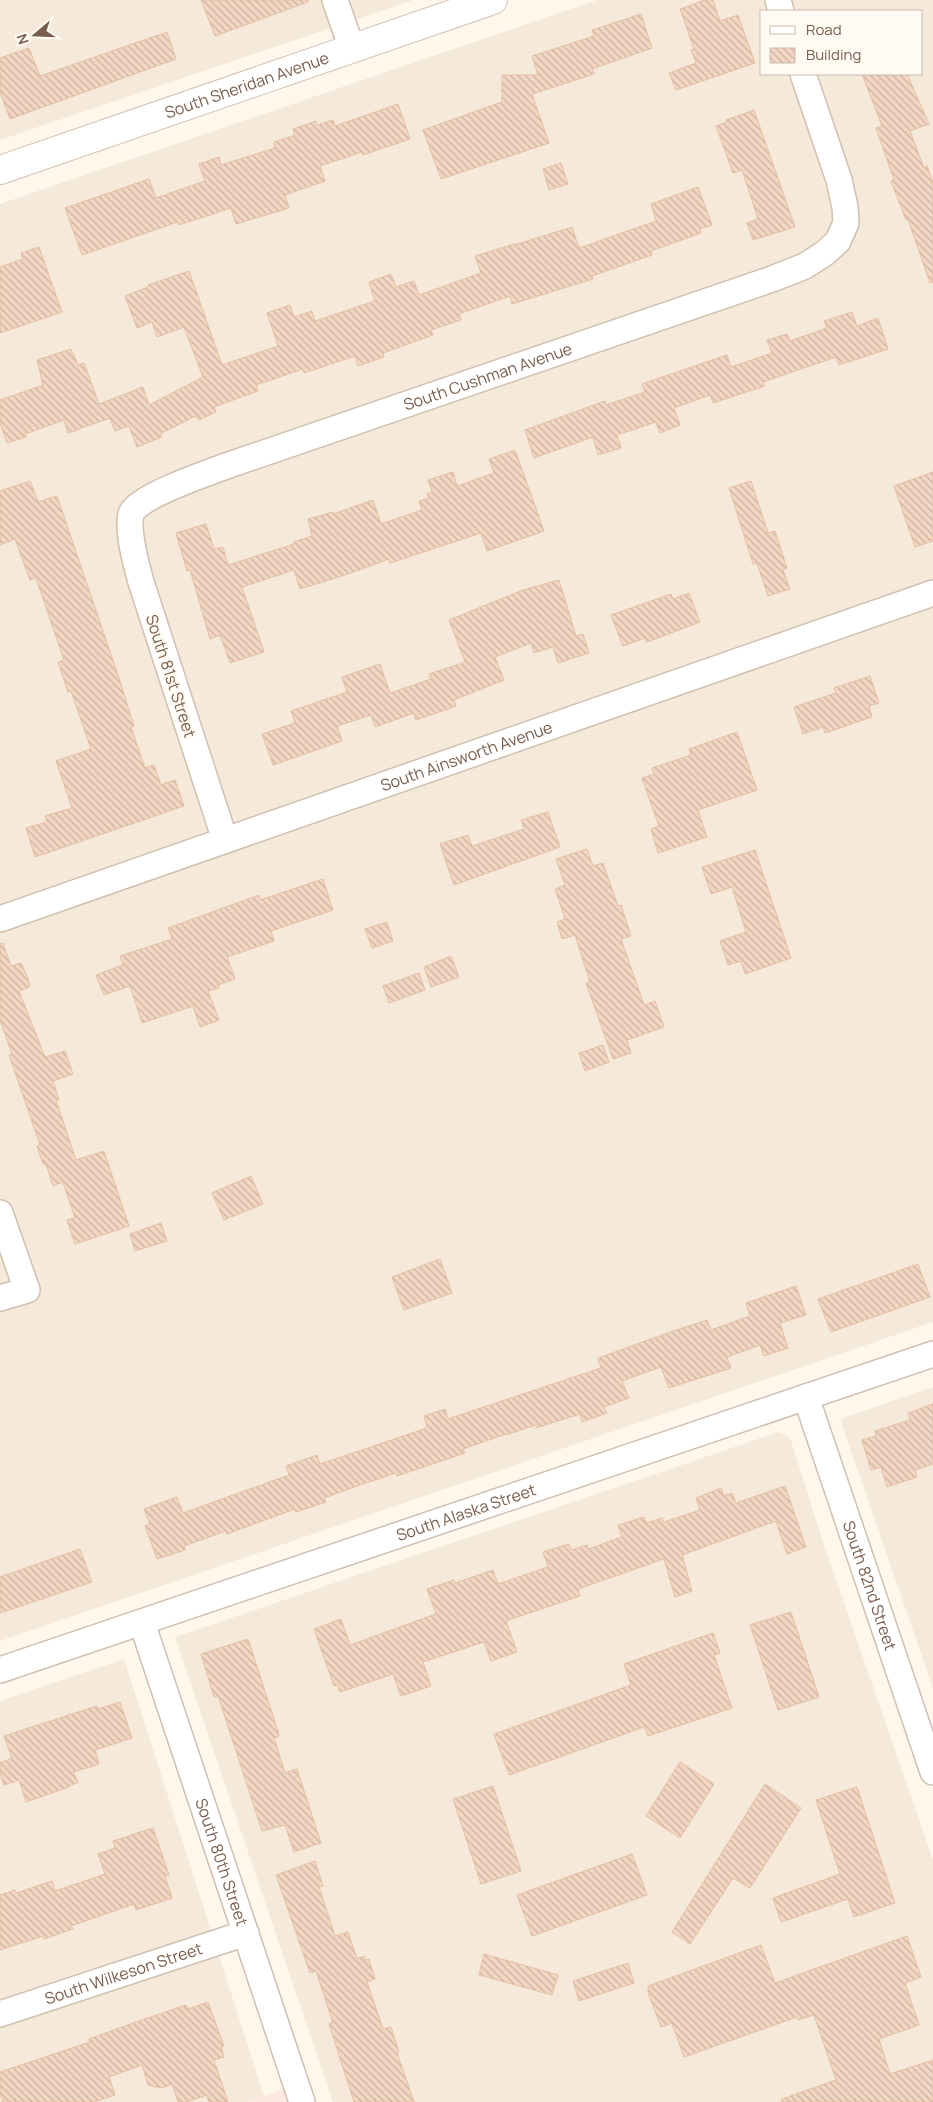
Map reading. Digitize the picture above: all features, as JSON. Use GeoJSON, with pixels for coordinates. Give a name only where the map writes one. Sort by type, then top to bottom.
{"type":"FeatureCollection","features":[{"type":"Feature","properties":{"kind":"street"},"geometry":{"type":"LineString","coordinates":[[335,0],[352,49]]}},
{"type":"Feature","properties":{"kind":"street","name":"South Sheridan Avenue"},"geometry":{"type":"LineString","coordinates":[[0,170],[494,0]]}},
{"type":"Feature","properties":{"kind":"street","name":"South Cushman Avenue"},"geometry":{"type":"LineString","coordinates":[[134,509],[138,504],[163,491],[229,464],[789,273],[814,261],[838,241],[846,223],[843,196],[803,75]]}},
{"type":"Feature","properties":{"kind":"street","name":"South 81st Street"},"geometry":{"type":"LineString","coordinates":[[134,509],[131,523],[132,540],[141,582],[225,840]]}},
{"type":"Feature","properties":{"kind":"street","name":"South Ainsworth Avenue"},"geometry":{"type":"LineString","coordinates":[[0,919],[933,593]]}},
{"type":"Feature","properties":{"kind":"street"},"geometry":{"type":"LineString","coordinates":[[0,1213],[27,1290],[0,1298]]}},
{"type":"Feature","properties":{"kind":"street","name":"South Alaska Street"},"geometry":{"type":"LineString","coordinates":[[0,1670],[933,1354]]}},
{"type":"Feature","properties":{"kind":"street","name":"South 82nd Street"},"geometry":{"type":"LineString","coordinates":[[806,1397],[933,1772]]}},
{"type":"Feature","properties":{"kind":"street","name":"South 80th Street"},"geometry":{"type":"LineString","coordinates":[[142,1622],[302,2102]]}},
{"type":"Feature","properties":{"kind":"street","name":"South Wilkeson Street"},"geometry":{"type":"LineString","coordinates":[[0,2014],[246,1933]]}},
{"type":"Feature","properties":{"kind":"shaded area"},"geometry":{"type":"Polygon","coordinates":[[[0,0],[413,0],[0,140],[0,0]]]}},
{"type":"Feature","properties":{"kind":"shaded area"},"geometry":{"type":"Polygon","coordinates":[[[597,0],[933,0],[933,1322],[0,1641],[0,204],[597,0]]]}},
{"type":"Feature","properties":{"kind":"shaded area"},"geometry":{"type":"Polygon","coordinates":[[[933,1387],[933,1688],[840,1419],[933,1387]]]}},
{"type":"Feature","properties":{"kind":"shaded area"},"geometry":{"type":"Polygon","coordinates":[[[779,1432],[790,1438],[824,1545],[933,1860],[933,2102],[333,2102],[175,1637],[779,1432]]]}},
{"type":"Feature","properties":{"kind":"shaded area"},"geometry":{"type":"Polygon","coordinates":[[[124,1659],[264,2096],[245,2102],[0,2102],[0,1701],[124,1659]]]}},
{"type":"Feature","properties":{"kind":"shaded area"},"geometry":{"type":"Polygon","coordinates":[[[297,2085],[302,2102],[245,2102],[297,2085]]]}},
{"type":"Feature","properties":{"kind":"building"},"geometry":{"type":"Polygon","coordinates":[[[201,0],[308,0],[308,2],[215,36],[201,0]]]}},
{"type":"Feature","properties":{"kind":"building"},"geometry":{"type":"Polygon","coordinates":[[[705,0],[713,0],[720,21],[738,15],[755,63],[676,90],[669,73],[696,63],[691,50],[694,49],[680,9],[705,0]]]}},
{"type":"Feature","properties":{"kind":"building"},"geometry":{"type":"Polygon","coordinates":[[[641,14],[652,48],[592,69],[594,74],[532,94],[549,143],[441,179],[423,130],[502,102],[502,75],[538,75],[532,56],[594,36],[592,30],[641,14]]]}},
{"type":"Feature","properties":{"kind":"building"},"geometry":{"type":"Polygon","coordinates":[[[167,32],[176,59],[10,119],[0,92],[0,58],[29,48],[40,76],[167,32]]]}},
{"type":"Feature","properties":{"kind":"building"},"geometry":{"type":"Polygon","coordinates":[[[862,75],[907,75],[929,124],[910,131],[924,168],[927,166],[933,182],[933,282],[930,283],[908,219],[906,220],[891,181],[894,180],[876,128],[882,126],[862,75]]]}},
{"type":"Feature","properties":{"kind":"building"},"geometry":{"type":"Polygon","coordinates":[[[398,104],[410,139],[363,155],[362,152],[320,166],[325,181],[285,195],[289,208],[236,224],[231,208],[179,225],[178,222],[82,255],[65,208],[149,179],[156,198],[205,181],[199,164],[219,157],[221,165],[275,148],[274,142],[295,135],[293,129],[316,121],[317,125],[333,120],[335,126],[398,104]]]}},
{"type":"Feature","properties":{"kind":"building"},"geometry":{"type":"Polygon","coordinates":[[[754,110],[795,227],[753,240],[747,223],[758,219],[742,170],[733,173],[716,126],[727,122],[726,120],[754,110]]]}},
{"type":"Feature","properties":{"kind":"building"},"geometry":{"type":"Polygon","coordinates":[[[561,163],[568,184],[549,190],[543,169],[561,163]]]}},
{"type":"Feature","properties":{"kind":"building"},"geometry":{"type":"Polygon","coordinates":[[[698,187],[712,225],[700,229],[701,233],[651,251],[652,255],[592,276],[593,279],[512,304],[510,296],[459,314],[461,320],[431,330],[433,335],[383,353],[384,357],[358,366],[355,356],[304,373],[303,369],[256,385],[258,391],[214,407],[216,412],[199,420],[196,416],[160,434],[162,437],[137,447],[129,426],[115,431],[110,418],[68,433],[64,420],[25,434],[26,437],[7,443],[0,423],[0,400],[43,385],[37,360],[71,349],[78,365],[84,363],[99,404],[143,387],[149,405],[203,377],[184,327],[157,337],[152,322],[137,328],[125,296],[148,287],[148,285],[189,271],[222,365],[278,346],[267,313],[290,305],[294,317],[312,311],[315,321],[375,301],[369,282],[391,274],[396,287],[414,281],[419,295],[481,273],[475,256],[572,227],[579,248],[656,221],[651,204],[698,187]]]}},
{"type":"Feature","properties":{"kind":"building"},"geometry":{"type":"Polygon","coordinates":[[[39,247],[62,312],[0,333],[0,267],[23,259],[21,253],[39,247]]]}},
{"type":"Feature","properties":{"kind":"building"},"geometry":{"type":"Polygon","coordinates":[[[852,312],[857,326],[878,318],[888,349],[839,365],[836,357],[763,382],[765,386],[713,403],[710,395],[674,408],[680,425],[660,433],[656,422],[617,435],[621,448],[598,455],[593,437],[534,458],[525,430],[605,401],[606,405],[645,392],[642,384],[727,355],[731,367],[772,353],[767,340],[787,334],[790,341],[827,328],[824,321],[852,312]]]}},
{"type":"Feature","properties":{"kind":"building"},"geometry":{"type":"Polygon","coordinates":[[[515,450],[544,531],[487,551],[481,533],[390,563],[389,559],[300,589],[294,570],[242,587],[264,652],[230,663],[220,635],[210,639],[190,570],[187,571],[176,533],[206,524],[214,549],[223,547],[228,565],[294,544],[294,542],[312,536],[308,519],[333,512],[333,514],[373,500],[381,524],[422,510],[419,501],[429,498],[427,494],[432,492],[428,480],[453,472],[457,486],[494,473],[489,459],[515,450]]]}},
{"type":"Feature","properties":{"kind":"building"},"geometry":{"type":"Polygon","coordinates":[[[933,472],[933,541],[915,547],[894,486],[933,472]]]}},
{"type":"Feature","properties":{"kind":"building"},"geometry":{"type":"Polygon","coordinates":[[[30,481],[38,502],[57,496],[118,675],[134,726],[131,727],[145,768],[154,765],[161,785],[175,780],[184,806],[35,857],[26,828],[47,822],[45,816],[72,808],[56,761],[91,749],[71,691],[68,692],[58,662],[64,660],[36,578],[30,580],[15,539],[0,545],[0,491],[30,481]]]}},
{"type":"Feature","properties":{"kind":"building"},"geometry":{"type":"Polygon","coordinates":[[[751,481],[768,533],[775,531],[787,568],[783,570],[790,589],[768,596],[757,563],[753,564],[729,488],[751,481]]]}},
{"type":"Feature","properties":{"kind":"building"},"geometry":{"type":"Polygon","coordinates":[[[559,580],[576,636],[583,634],[589,653],[558,663],[553,647],[534,653],[531,643],[495,657],[504,680],[454,700],[456,706],[416,720],[414,713],[375,727],[371,715],[337,726],[342,741],[273,765],[262,734],[295,723],[291,711],[347,692],[342,677],[380,664],[390,693],[431,679],[429,674],[465,662],[449,620],[523,590],[559,580]]]}},
{"type":"Feature","properties":{"kind":"building"},"geometry":{"type":"Polygon","coordinates":[[[689,593],[700,622],[647,642],[645,638],[623,646],[611,615],[671,594],[673,599],[689,593]]]}},
{"type":"Feature","properties":{"kind":"building"},"geometry":{"type":"Polygon","coordinates":[[[870,676],[879,703],[869,706],[872,717],[825,733],[823,727],[803,734],[794,707],[836,693],[834,688],[870,676]]]}},
{"type":"Feature","properties":{"kind":"building"},"geometry":{"type":"Polygon","coordinates":[[[737,732],[757,790],[698,810],[707,837],[658,853],[651,829],[659,826],[642,778],[654,774],[652,768],[691,755],[689,749],[737,732]]]}},
{"type":"Feature","properties":{"kind":"building"},"geometry":{"type":"Polygon","coordinates":[[[548,812],[560,847],[454,885],[440,844],[468,835],[472,846],[524,829],[521,820],[548,812]]]}},
{"type":"Feature","properties":{"kind":"building"},"geometry":{"type":"Polygon","coordinates":[[[587,849],[593,866],[603,863],[618,906],[621,905],[631,936],[621,939],[644,1005],[655,1001],[664,1027],[627,1040],[631,1053],[613,1059],[586,983],[590,982],[575,935],[562,939],[557,922],[565,919],[555,889],[565,885],[556,859],[587,849]]]}},
{"type":"Feature","properties":{"kind":"building"},"geometry":{"type":"Polygon","coordinates":[[[755,850],[791,958],[745,974],[741,961],[728,965],[720,941],[746,932],[732,887],[711,894],[702,867],[755,850]]]}},
{"type":"Feature","properties":{"kind":"building"},"geometry":{"type":"Polygon","coordinates":[[[323,879],[333,910],[271,931],[274,941],[227,957],[235,979],[218,985],[219,988],[208,991],[219,1020],[200,1027],[193,1006],[142,1023],[130,986],[104,995],[96,975],[123,965],[120,956],[172,939],[168,928],[259,895],[260,900],[323,879]]]}},
{"type":"Feature","properties":{"kind":"building"},"geometry":{"type":"Polygon","coordinates":[[[387,922],[393,941],[372,948],[365,929],[387,922]]]}},
{"type":"Feature","properties":{"kind":"building"},"geometry":{"type":"Polygon","coordinates":[[[3,943],[11,966],[21,963],[28,979],[30,987],[19,991],[45,1057],[65,1051],[73,1074],[53,1081],[59,1100],[56,1100],[76,1160],[104,1151],[129,1226],[75,1244],[67,1220],[75,1218],[63,1182],[53,1186],[46,1164],[43,1164],[37,1146],[40,1145],[9,1055],[12,1054],[0,1020],[0,944],[3,943]]]}},
{"type":"Feature","properties":{"kind":"building"},"geometry":{"type":"Polygon","coordinates":[[[451,956],[459,977],[431,987],[424,967],[451,956]]]}},
{"type":"Feature","properties":{"kind":"building"},"geometry":{"type":"Polygon","coordinates":[[[419,973],[425,990],[389,1003],[383,986],[419,973]]]}},
{"type":"Feature","properties":{"kind":"building"},"geometry":{"type":"Polygon","coordinates":[[[603,1045],[609,1062],[585,1071],[579,1053],[603,1045]]]}},
{"type":"Feature","properties":{"kind":"building"},"geometry":{"type":"Polygon","coordinates":[[[251,1176],[263,1204],[224,1220],[212,1193],[251,1176]]]}},
{"type":"Feature","properties":{"kind":"building"},"geometry":{"type":"Polygon","coordinates":[[[161,1223],[167,1241],[135,1251],[130,1234],[161,1223]]]}},
{"type":"Feature","properties":{"kind":"building"},"geometry":{"type":"Polygon","coordinates":[[[440,1259],[452,1293],[404,1310],[392,1277],[440,1259]]]}},
{"type":"Feature","properties":{"kind":"building"},"geometry":{"type":"Polygon","coordinates":[[[918,1264],[930,1297],[831,1332],[818,1299],[918,1264]]]}},
{"type":"Feature","properties":{"kind":"building"},"geometry":{"type":"Polygon","coordinates":[[[796,1286],[806,1315],[780,1323],[788,1348],[764,1356],[760,1345],[727,1357],[731,1368],[669,1388],[661,1367],[622,1381],[629,1398],[604,1407],[607,1413],[582,1422],[580,1414],[536,1428],[536,1425],[506,1434],[463,1449],[465,1453],[397,1476],[396,1473],[360,1485],[324,1498],[326,1502],[296,1512],[295,1509],[227,1534],[226,1531],[184,1546],[185,1550],[157,1559],[145,1526],[150,1524],[144,1509],[177,1497],[183,1513],[289,1475],[286,1466],[317,1455],[320,1464],[424,1429],[427,1426],[424,1416],[445,1409],[448,1419],[601,1368],[598,1358],[676,1330],[707,1320],[711,1330],[750,1316],[746,1303],[796,1286]]]}},
{"type":"Feature","properties":{"kind":"building"},"geometry":{"type":"Polygon","coordinates":[[[933,1404],[933,1464],[915,1470],[917,1477],[887,1487],[881,1467],[871,1470],[862,1440],[876,1436],[875,1431],[910,1420],[908,1413],[933,1404]]]}},
{"type":"Feature","properties":{"kind":"building"},"geometry":{"type":"Polygon","coordinates":[[[785,1486],[806,1547],[787,1554],[776,1521],[682,1555],[692,1591],[675,1597],[664,1559],[578,1589],[580,1596],[506,1621],[517,1652],[491,1661],[484,1642],[423,1662],[431,1686],[401,1696],[393,1674],[340,1692],[337,1685],[334,1686],[314,1629],[341,1619],[350,1645],[436,1614],[427,1589],[454,1580],[455,1583],[493,1570],[498,1584],[548,1567],[543,1552],[569,1544],[571,1550],[587,1545],[588,1549],[622,1537],[618,1525],[644,1517],[646,1523],[662,1518],[664,1522],[700,1510],[696,1498],[721,1488],[724,1496],[732,1493],[736,1503],[785,1486]]]}},
{"type":"Feature","properties":{"kind":"building"},"geometry":{"type":"Polygon","coordinates":[[[80,1549],[92,1582],[0,1613],[0,1577],[80,1549]]]}},
{"type":"Feature","properties":{"kind":"building"},"geometry":{"type":"Polygon","coordinates":[[[791,1612],[819,1697],[778,1710],[750,1625],[791,1612]]]}},
{"type":"Feature","properties":{"kind":"building"},"geometry":{"type":"Polygon","coordinates":[[[713,1633],[720,1653],[714,1655],[732,1708],[648,1736],[644,1727],[509,1775],[494,1734],[631,1685],[624,1664],[713,1633]]]}},
{"type":"Feature","properties":{"kind":"building"},"geometry":{"type":"Polygon","coordinates":[[[248,1639],[278,1731],[279,1736],[274,1738],[285,1773],[297,1769],[321,1843],[294,1852],[285,1825],[262,1831],[218,1696],[214,1697],[201,1654],[248,1639]]]}},
{"type":"Feature","properties":{"kind":"building"},"geometry":{"type":"Polygon","coordinates":[[[120,1702],[132,1738],[95,1750],[99,1764],[73,1772],[78,1782],[26,1802],[19,1780],[4,1785],[0,1774],[0,1763],[12,1758],[4,1736],[97,1706],[98,1709],[120,1702]]]}},
{"type":"Feature","properties":{"kind":"building"},"geometry":{"type":"Polygon","coordinates":[[[680,1762],[714,1784],[680,1838],[646,1816],[680,1762]]]}},
{"type":"Feature","properties":{"kind":"building"},"geometry":{"type":"Polygon","coordinates":[[[765,1784],[801,1808],[750,1888],[733,1878],[690,1944],[672,1932],[765,1784]]]}},
{"type":"Feature","properties":{"kind":"building"},"geometry":{"type":"Polygon","coordinates":[[[493,1786],[521,1871],[481,1884],[453,1799],[493,1786]]]}},
{"type":"Feature","properties":{"kind":"building"},"geometry":{"type":"Polygon","coordinates":[[[857,1787],[895,1903],[854,1917],[848,1899],[781,1922],[773,1898],[840,1874],[816,1800],[857,1787]]]}},
{"type":"Feature","properties":{"kind":"building"},"geometry":{"type":"Polygon","coordinates":[[[153,1828],[169,1875],[165,1876],[172,1898],[136,1910],[134,1904],[71,1926],[73,1929],[44,1939],[43,1936],[0,1950],[0,1895],[15,1890],[16,1893],[52,1881],[55,1891],[105,1874],[98,1854],[115,1848],[113,1841],[153,1828]]]}},
{"type":"Feature","properties":{"kind":"building"},"geometry":{"type":"Polygon","coordinates":[[[632,1854],[647,1895],[532,1936],[517,1895],[632,1854]]]}},
{"type":"Feature","properties":{"kind":"building"},"geometry":{"type":"Polygon","coordinates":[[[315,1861],[323,1886],[319,1887],[335,1936],[348,1932],[357,1959],[364,1956],[365,1960],[369,1959],[375,1979],[367,1982],[383,2029],[391,2027],[399,2052],[397,2053],[414,2102],[354,2102],[329,2024],[333,2023],[316,1971],[310,1973],[276,1875],[315,1861]]]}},
{"type":"Feature","properties":{"kind":"building"},"geometry":{"type":"Polygon","coordinates":[[[907,1936],[921,1977],[905,1983],[919,2025],[879,2039],[890,2074],[933,2060],[933,2102],[782,2102],[782,2099],[836,2080],[814,2015],[798,2020],[797,2017],[684,2057],[672,2023],[661,2027],[648,1993],[648,1986],[761,1945],[775,1983],[907,1936]]]}},
{"type":"Feature","properties":{"kind":"building"},"geometry":{"type":"Polygon","coordinates":[[[484,1954],[558,1975],[552,1995],[479,1975],[484,1954]]]}},
{"type":"Feature","properties":{"kind":"building"},"geometry":{"type":"Polygon","coordinates":[[[628,1963],[634,1983],[579,2001],[573,1981],[628,1963]]]}},
{"type":"Feature","properties":{"kind":"building"},"geometry":{"type":"Polygon","coordinates":[[[208,2002],[224,2046],[221,2047],[224,2057],[214,2060],[228,2102],[209,2102],[207,2095],[186,2102],[178,2102],[172,2084],[162,2088],[148,2085],[142,2065],[109,2077],[115,2095],[94,2102],[3,2102],[0,2094],[0,2072],[90,2042],[89,2039],[186,2005],[188,2009],[208,2002]]]}}]}
